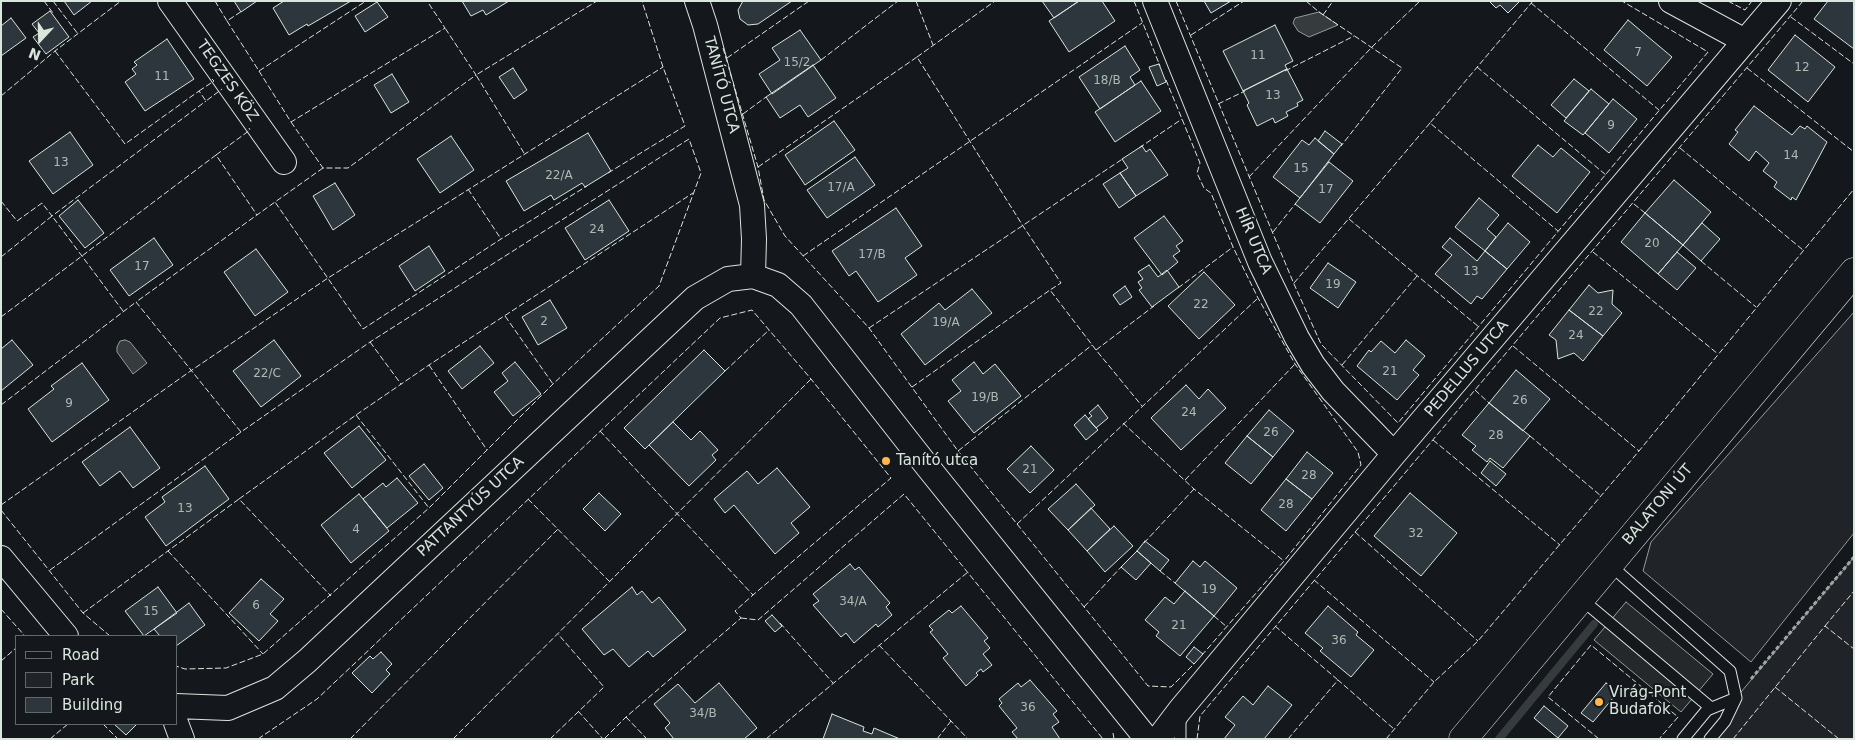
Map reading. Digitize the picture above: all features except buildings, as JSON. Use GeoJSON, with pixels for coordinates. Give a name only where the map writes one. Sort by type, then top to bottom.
{"type":"FeatureCollection","features":[{"type":"Feature","properties":{"kind":"main road","name":"BALATONI ÚT"},"geometry":{"type":"LineString","coordinates":[[1462,739],[1854,272]]}},
{"type":"Feature","properties":{"kind":"street","name":"TEGZES KÖZ"},"geometry":{"type":"LineString","coordinates":[[170,1],[284,162]]}},
{"type":"Feature","properties":{"kind":"street","name":"TANÍTÓ UTCA"},"geometry":{"type":"LineString","coordinates":[[697,1],[705,24],[752,205],[754,239],[753,276]]}},
{"type":"Feature","properties":{"kind":"street","name":"HÍR UTCA"},"geometry":{"type":"LineString","coordinates":[[1155,1],[1260,262],[1297,338],[1333,391],[1394,454]]}},
{"type":"Feature","properties":{"kind":"street"},"geometry":{"type":"LineString","coordinates":[[1671,1],[1745,41]]}},
{"type":"Feature","properties":{"kind":"street","name":"PEDELLUS UTCA"},"geometry":{"type":"LineString","coordinates":[[1158,739],[1180,710],[1394,454],[1778,1]]}},
{"type":"Feature","properties":{"kind":"street","name":"PATTANTYÚS UTCA"},"geometry":{"type":"LineString","coordinates":[[178,706],[228,708],[275,688],[307,661],[695,298],[728,279],[753,276]]}},
{"type":"Feature","properties":{"kind":"street"},"geometry":{"type":"LineString","coordinates":[[753,276],[778,286],[801,305],[927,466],[1147,739]]}},
{"type":"Feature","properties":{"kind":"street"},"geometry":{"type":"LineString","coordinates":[[1,558],[65,635]]}},
{"type":"Feature","properties":{"kind":"street"},"geometry":{"type":"LineString","coordinates":[[177,725],[182,739]]}},
{"type":"Feature","properties":{"kind":"lane"},"geometry":{"type":"LineString","coordinates":[[1609,564],[1730,671],[1736,698],[1725,721],[1710,739]]}},
{"type":"Feature","properties":{"kind":"lane"},"geometry":{"type":"LineString","coordinates":[[1580,598],[1711,708]]}},
{"type":"Feature","properties":{"kind":"lane"},"geometry":{"type":"LineString","coordinates":[[1683,739],[1707,710],[1736,698]]}},
{"type":"Feature","properties":{"kind":"lane"},"geometry":{"type":"LineString","coordinates":[[1180,710],[1180,739]]}},
{"type":"Feature","properties":{"kind":"path"},"geometry":{"type":"LineString","coordinates":[[1736,698],[1854,558]]}},
{"type":"Feature","properties":{"kind":"green space"},"geometry":{"type":"Polygon","coordinates":[[[1854,312],[1854,533],[1751,662],[1643,571],[1651,542],[1854,312]]]}},
{"type":"Feature","properties":{"kind":"green space"},"geometry":{"type":"Polygon","coordinates":[[[1854,557],[1854,739],[1710,739],[1736,698],[1854,557]]]}},
{"type":"Feature","properties":{"kind":"shaded area"},"geometry":{"type":"Polygon","coordinates":[[[1319,12],[1338,25],[1309,37],[1298,31],[1293,23],[1295,18],[1319,12]]]}},
{"type":"Feature","properties":{"kind":"shaded area"},"geometry":{"type":"Polygon","coordinates":[[[120,341],[130,342],[147,363],[133,374],[117,352],[120,341]]]}},
{"type":"Feature","properties":{"kind":"shaded area"},"geometry":{"type":"Polygon","coordinates":[[[1626,602],[1713,674],[1681,712],[1594,640],[1626,602]]]}},
{"type":"Feature","properties":{"kind":"waterway"},"geometry":{"type":"LineString","coordinates":[[1499,739],[1594,624]]}},
{"type":"Feature","properties":{"kind":"fence"},"geometry":{"type":"LineString","coordinates":[[44,1],[53,13]]}},
{"type":"Feature","properties":{"kind":"fence"},"geometry":{"type":"LineString","coordinates":[[53,1],[78,34]]}},
{"type":"Feature","properties":{"kind":"fence"},"geometry":{"type":"LineString","coordinates":[[1,96],[55,51],[121,1]]}},
{"type":"Feature","properties":{"kind":"fence"},"geometry":{"type":"LineString","coordinates":[[215,1],[227,21],[242,11]]}},
{"type":"Feature","properties":{"kind":"fence"},"geometry":{"type":"LineString","coordinates":[[227,21],[259,71],[366,1]]}},
{"type":"Feature","properties":{"kind":"fence"},"geometry":{"type":"LineString","coordinates":[[259,71],[291,122],[445,28],[427,1]]}},
{"type":"Feature","properties":{"kind":"fence"},"geometry":{"type":"LineString","coordinates":[[524,153],[476,75],[597,1]]}},
{"type":"Feature","properties":{"kind":"fence"},"geometry":{"type":"LineString","coordinates":[[608,173],[685,126],[663,67],[642,1]]}},
{"type":"Feature","properties":{"kind":"fence"},"geometry":{"type":"LineString","coordinates":[[727,58],[809,1]]}},
{"type":"Feature","properties":{"kind":"fence"},"geometry":{"type":"LineString","coordinates":[[821,60],[898,1]]}},
{"type":"Feature","properties":{"kind":"fence"},"geometry":{"type":"LineString","coordinates":[[916,1],[933,45]]}},
{"type":"Feature","properties":{"kind":"fence"},"geometry":{"type":"LineString","coordinates":[[917,57],[995,1]]}},
{"type":"Feature","properties":{"kind":"fence"},"geometry":{"type":"LineString","coordinates":[[1134,1],[1160,66]]}},
{"type":"Feature","properties":{"kind":"fence"},"geometry":{"type":"LineString","coordinates":[[1176,1],[1294,284],[1321,344],[1398,423],[1708,52],[1622,1]]}},
{"type":"Feature","properties":{"kind":"fence"},"geometry":{"type":"LineString","coordinates":[[1191,35],[1244,1]]}},
{"type":"Feature","properties":{"kind":"fence"},"geometry":{"type":"LineString","coordinates":[[1306,1],[1319,12],[1402,68],[1341,146]]}},
{"type":"Feature","properties":{"kind":"fence"},"geometry":{"type":"LineString","coordinates":[[1323,15],[1333,1]]}},
{"type":"Feature","properties":{"kind":"fence"},"geometry":{"type":"LineString","coordinates":[[1249,177],[1372,47],[1420,1]]}},
{"type":"Feature","properties":{"kind":"fence"},"geometry":{"type":"LineString","coordinates":[[1533,1],[1430,123],[1558,231]]}},
{"type":"Feature","properties":{"kind":"fence"},"geometry":{"type":"LineString","coordinates":[[1728,1],[1745,10],[1752,1]]}},
{"type":"Feature","properties":{"kind":"fence"},"geometry":{"type":"LineString","coordinates":[[1197,739],[1200,716],[1803,1]]}},
{"type":"Feature","properties":{"kind":"fence"},"geometry":{"type":"LineString","coordinates":[[1531,3],[1659,110]]}},
{"type":"Feature","properties":{"kind":"fence"},"geometry":{"type":"LineString","coordinates":[[1791,17],[1854,64]]}},
{"type":"Feature","properties":{"kind":"fence"},"geometry":{"type":"LineString","coordinates":[[803,256],[1142,23]]}},
{"type":"Feature","properties":{"kind":"fence"},"geometry":{"type":"LineString","coordinates":[[291,122],[323,168],[348,168],[476,75],[445,28]]}},
{"type":"Feature","properties":{"kind":"fence"},"geometry":{"type":"LineString","coordinates":[[1285,71],[1354,36]]}},
{"type":"Feature","properties":{"kind":"fence"},"geometry":{"type":"LineString","coordinates":[[723,48],[758,167],[764,200],[785,236],[869,328],[958,451],[1148,686],[1171,687],[1195,663]]}},
{"type":"Feature","properties":{"kind":"fence"},"geometry":{"type":"LineString","coordinates":[[55,51],[125,144],[199,91],[206,101],[222,89]]}},
{"type":"Feature","properties":{"kind":"fence"},"geometry":{"type":"LineString","coordinates":[[758,167],[917,57],[1061,283],[1050,290],[1142,406]]}},
{"type":"Feature","properties":{"kind":"fence"},"geometry":{"type":"LineString","coordinates":[[1,505],[192,370],[328,278],[663,67]]}},
{"type":"Feature","properties":{"kind":"fence"},"geometry":{"type":"LineString","coordinates":[[1477,67],[1606,175]]}},
{"type":"Feature","properties":{"kind":"fence"},"geometry":{"type":"LineString","coordinates":[[1747,68],[1854,152]]}},
{"type":"Feature","properties":{"kind":"fence"},"geometry":{"type":"LineString","coordinates":[[199,91],[214,81],[212,79]]}},
{"type":"Feature","properties":{"kind":"fence"},"geometry":{"type":"LineString","coordinates":[[1166,80],[1200,163],[1197,173],[1204,188],[1211,193],[1233,247],[1258,298],[1295,364],[1358,452],[1361,465],[1284,561],[1202,655]]}},
{"type":"Feature","properties":{"kind":"fence"},"geometry":{"type":"LineString","coordinates":[[1218,104],[1245,91]]}},
{"type":"Feature","properties":{"kind":"fence"},"geometry":{"type":"LineString","coordinates":[[743,114],[766,97]]}},
{"type":"Feature","properties":{"kind":"fence"},"geometry":{"type":"LineString","coordinates":[[1,201],[17,221],[42,203],[52,216],[206,101]]}},
{"type":"Feature","properties":{"kind":"fence"},"geometry":{"type":"LineString","coordinates":[[1139,148],[1182,119]]}},
{"type":"Feature","properties":{"kind":"fence"},"geometry":{"type":"LineString","coordinates":[[1294,283],[1430,123]]}},
{"type":"Feature","properties":{"kind":"fence"},"geometry":{"type":"LineString","coordinates":[[216,155],[250,130],[249,128]]}},
{"type":"Feature","properties":{"kind":"fence"},"geometry":{"type":"LineString","coordinates":[[50,570],[241,432],[370,342],[689,139],[701,173],[659,286],[553,384],[429,508],[263,654],[226,668],[185,669],[178,667]]}},
{"type":"Feature","properties":{"kind":"fence"},"geometry":{"type":"LineString","coordinates":[[1680,148],[1803,250]]}},
{"type":"Feature","properties":{"kind":"fence"},"geometry":{"type":"LineString","coordinates":[[1,317],[216,155],[257,215]]}},
{"type":"Feature","properties":{"kind":"fence"},"geometry":{"type":"LineString","coordinates":[[869,328],[1124,158]]}},
{"type":"Feature","properties":{"kind":"fence"},"geometry":{"type":"LineString","coordinates":[[323,168],[275,202],[363,329],[501,239],[587,186]]}},
{"type":"Feature","properties":{"kind":"fence"},"geometry":{"type":"LineString","coordinates":[[468,189],[501,239]]}},
{"type":"Feature","properties":{"kind":"fence"},"geometry":{"type":"LineString","coordinates":[[1386,739],[1434,682],[1478,641],[1639,451],[1854,189]]}},
{"type":"Feature","properties":{"kind":"fence"},"geometry":{"type":"LineString","coordinates":[[239,499],[429,365],[693,193]]}},
{"type":"Feature","properties":{"kind":"fence"},"geometry":{"type":"LineString","coordinates":[[241,432],[136,302],[275,202]]}},
{"type":"Feature","properties":{"kind":"fence"},"geometry":{"type":"LineString","coordinates":[[1273,232],[1296,203]]}},
{"type":"Feature","properties":{"kind":"fence"},"geometry":{"type":"LineString","coordinates":[[1634,204],[1645,213]]}},
{"type":"Feature","properties":{"kind":"fence"},"geometry":{"type":"LineString","coordinates":[[1,257],[52,216],[123,311]]}},
{"type":"Feature","properties":{"kind":"fence"},"geometry":{"type":"LineString","coordinates":[[1349,219],[1479,327]]}},
{"type":"Feature","properties":{"kind":"fence"},"geometry":{"type":"LineString","coordinates":[[1178,288],[1233,247]]}},
{"type":"Feature","properties":{"kind":"fence"},"geometry":{"type":"LineString","coordinates":[[1593,252],[1718,354]]}},
{"type":"Feature","properties":{"kind":"fence"},"geometry":{"type":"LineString","coordinates":[[1701,261],[1756,307]]}},
{"type":"Feature","properties":{"kind":"fence"},"geometry":{"type":"LineString","coordinates":[[1342,365],[1417,276]]}},
{"type":"Feature","properties":{"kind":"fence"},"geometry":{"type":"LineString","coordinates":[[912,387],[1050,290]]}},
{"type":"Feature","properties":{"kind":"fence"},"geometry":{"type":"LineString","coordinates":[[1017,524],[1258,298]]}},
{"type":"Feature","properties":{"kind":"fence"},"geometry":{"type":"LineString","coordinates":[[1,405],[136,302]]}},
{"type":"Feature","properties":{"kind":"fence"},"geometry":{"type":"LineString","coordinates":[[1096,350],[1154,306]]}},
{"type":"Feature","properties":{"kind":"fence"},"geometry":{"type":"LineString","coordinates":[[258,739],[317,699],[720,318],[752,310],[891,478],[753,595]]}},
{"type":"Feature","properties":{"kind":"fence"},"geometry":{"type":"LineString","coordinates":[[505,316],[553,384]]}},
{"type":"Feature","properties":{"kind":"fence"},"geometry":{"type":"LineString","coordinates":[[725,371],[769,330]]}},
{"type":"Feature","properties":{"kind":"fence"},"geometry":{"type":"LineString","coordinates":[[370,342],[401,384]]}},
{"type":"Feature","properties":{"kind":"fence"},"geometry":{"type":"LineString","coordinates":[[958,451],[1092,345]]}},
{"type":"Feature","properties":{"kind":"fence"},"geometry":{"type":"LineString","coordinates":[[1513,346],[1639,451]]}},
{"type":"Feature","properties":{"kind":"fence"},"geometry":{"type":"LineString","coordinates":[[1185,480],[1295,364]]}},
{"type":"Feature","properties":{"kind":"fence"},"geometry":{"type":"LineString","coordinates":[[429,365],[487,450]]}},
{"type":"Feature","properties":{"kind":"fence"},"geometry":{"type":"LineString","coordinates":[[453,739],[811,379]]}},
{"type":"Feature","properties":{"kind":"fence"},"geometry":{"type":"LineString","coordinates":[[1475,390],[1489,403]]}},
{"type":"Feature","properties":{"kind":"fence"},"geometry":{"type":"LineString","coordinates":[[356,415],[429,508]]}},
{"type":"Feature","properties":{"kind":"fence"},"geometry":{"type":"LineString","coordinates":[[1123,423],[1194,489],[1284,561]]}},
{"type":"Feature","properties":{"kind":"fence"},"geometry":{"type":"LineString","coordinates":[[600,431],[753,595],[735,611],[741,618],[626,717],[604,739]]}},
{"type":"Feature","properties":{"kind":"fence"},"geometry":{"type":"LineString","coordinates":[[1530,436],[1601,496]]}},
{"type":"Feature","properties":{"kind":"fence"},"geometry":{"type":"LineString","coordinates":[[1433,440],[1560,545]]}},
{"type":"Feature","properties":{"kind":"fence"},"geometry":{"type":"LineString","coordinates":[[1144,543],[1194,489]]}},
{"type":"Feature","properties":{"kind":"fence"},"geometry":{"type":"LineString","coordinates":[[741,618],[758,620],[904,494],[1103,739]]}},
{"type":"Feature","properties":{"kind":"fence"},"geometry":{"type":"LineString","coordinates":[[83,613],[239,499],[331,596]]}},
{"type":"Feature","properties":{"kind":"fence"},"geometry":{"type":"LineString","coordinates":[[528,499],[610,582]]}},
{"type":"Feature","properties":{"kind":"fence"},"geometry":{"type":"LineString","coordinates":[[1,510],[83,613],[109,635]]}},
{"type":"Feature","properties":{"kind":"fence"},"geometry":{"type":"LineString","coordinates":[[350,739],[558,529]]}},
{"type":"Feature","properties":{"kind":"fence"},"geometry":{"type":"LineString","coordinates":[[1355,532],[1478,641]]}},
{"type":"Feature","properties":{"kind":"fence"},"geometry":{"type":"LineString","coordinates":[[168,551],[263,654]]}},
{"type":"Feature","properties":{"kind":"fence"},"geometry":{"type":"LineString","coordinates":[[1084,607],[1123,565]]}},
{"type":"Feature","properties":{"kind":"fence"},"geometry":{"type":"LineString","coordinates":[[1160,571],[1175,583]]}},
{"type":"Feature","properties":{"kind":"fence"},"geometry":{"type":"LineString","coordinates":[[766,739],[968,572]]}},
{"type":"Feature","properties":{"kind":"fence"},"geometry":{"type":"LineString","coordinates":[[1314,580],[1434,682]]}},
{"type":"Feature","properties":{"kind":"fence"},"geometry":{"type":"LineString","coordinates":[[1825,626],[1854,591]]}},
{"type":"Feature","properties":{"kind":"fence"},"geometry":{"type":"LineString","coordinates":[[1,609],[24,635]]}},
{"type":"Feature","properties":{"kind":"fence"},"geometry":{"type":"LineString","coordinates":[[1214,616],[1227,627]]}},
{"type":"Feature","properties":{"kind":"fence"},"geometry":{"type":"LineString","coordinates":[[780,623],[833,683]]}},
{"type":"Feature","properties":{"kind":"fence"},"geometry":{"type":"LineString","coordinates":[[1275,626],[1338,680]]}},
{"type":"Feature","properties":{"kind":"fence"},"geometry":{"type":"LineString","coordinates":[[1733,739],[1825,626],[1854,649]]}},
{"type":"Feature","properties":{"kind":"fence"},"geometry":{"type":"LineString","coordinates":[[550,739],[604,687],[558,634]]}},
{"type":"Feature","properties":{"kind":"fence"},"geometry":{"type":"LineString","coordinates":[[879,645],[968,739]]}},
{"type":"Feature","properties":{"kind":"fence"},"geometry":{"type":"LineString","coordinates":[[1599,739],[1548,697],[1591,645],[1678,717],[1659,739]]}},
{"type":"Feature","properties":{"kind":"fence"},"geometry":{"type":"LineString","coordinates":[[1,661],[15,649]]}},
{"type":"Feature","properties":{"kind":"fence"},"geometry":{"type":"LineString","coordinates":[[1288,739],[1338,680],[1394,729]]}},
{"type":"Feature","properties":{"kind":"fence"},"geometry":{"type":"LineString","coordinates":[[1775,687],[1839,739]]}},
{"type":"Feature","properties":{"kind":"fence"},"geometry":{"type":"LineString","coordinates":[[578,711],[603,739]]}},
{"type":"Feature","properties":{"kind":"fence"},"geometry":{"type":"LineString","coordinates":[[626,717],[647,739]]}},
{"type":"Feature","properties":{"kind":"fence"},"geometry":{"type":"LineString","coordinates":[[937,739],[951,721]]}},
{"type":"Feature","properties":{"kind":"fence"},"geometry":{"type":"LineString","coordinates":[[50,739],[67,725]]}},
{"type":"Feature","properties":{"kind":"fence"},"geometry":{"type":"LineString","coordinates":[[104,725],[118,739]]}},
{"type":"Feature","properties":{"kind":"fence"},"geometry":{"type":"LineString","coordinates":[[1113,733],[1114,739]]}},
{"type":"Feature","properties":{"kind":"place","name":"Tanító utca"},"geometry":{"type":"Point","coordinates":[886,461]}},
{"type":"Feature","properties":{"kind":"place","name":"Virág-Pont Budafok"},"geometry":{"type":"Point","coordinates":[1599,702]}}]}
